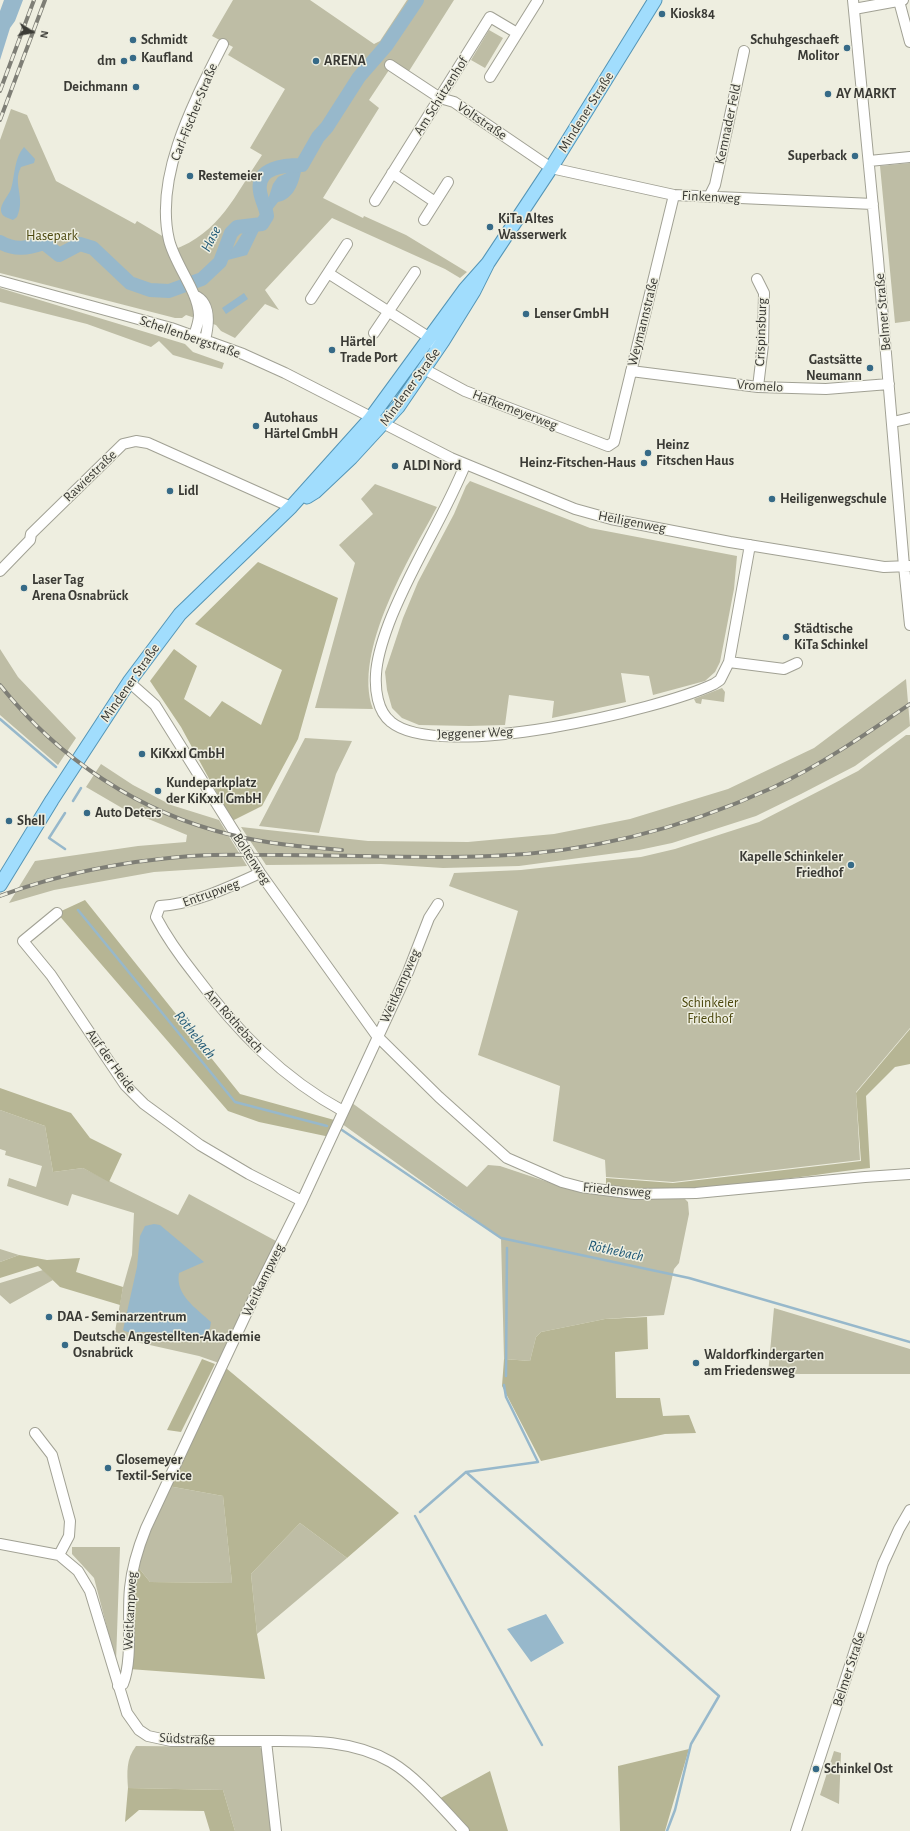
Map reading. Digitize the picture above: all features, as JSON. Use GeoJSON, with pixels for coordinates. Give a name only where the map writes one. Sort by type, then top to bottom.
{"type":"FeatureCollection","features":[{"type":"Feature","properties":{"kind":"main road","name":"Mindener Straße"},"geometry":{"type":"LineString","coordinates":[[291,507],[315,492],[383,425],[398,407],[474,291],[488,263],[551,168],[654,0]]}},
{"type":"Feature","properties":{"kind":"main road","name":"Mindener Straße"},"geometry":{"type":"LineString","coordinates":[[1,883],[49,804],[129,682],[180,614],[291,507],[370,419],[465,289],[488,263]]}},
{"type":"Feature","properties":{"kind":"street"},"geometry":{"type":"LineString","coordinates":[[490,77],[538,0]]}},
{"type":"Feature","properties":{"kind":"street"},"geometry":{"type":"LineString","coordinates":[[853,4],[901,1],[910,42]]}},
{"type":"Feature","properties":{"kind":"street","name":"Belmer Straße"},"geometry":{"type":"LineString","coordinates":[[853,4],[907,566],[910,625]]}},
{"type":"Feature","properties":{"kind":"street","name":"Am Schützenhof"},"geometry":{"type":"LineString","coordinates":[[375,201],[490,17],[517,33]]}},
{"type":"Feature","properties":{"kind":"street","name":"Carl-Fischer-Straße"},"geometry":{"type":"LineString","coordinates":[[194,336],[199,317],[194,295],[171,247],[166,224],[166,207],[171,170],[187,121],[203,83],[223,44]]}},
{"type":"Feature","properties":{"kind":"street","name":"Kemnader Feld"},"geometry":{"type":"LineString","coordinates":[[709,197],[715,185],[744,51]]}},
{"type":"Feature","properties":{"kind":"street","name":"Voltstraße"},"geometry":{"type":"LineString","coordinates":[[390,65],[440,98],[454,102],[551,168]]}},
{"type":"Feature","properties":{"kind":"street"},"geometry":{"type":"LineString","coordinates":[[869,161],[910,157]]}},
{"type":"Feature","properties":{"kind":"street","name":"Finkenweg"},"geometry":{"type":"LineString","coordinates":[[551,168],[674,195],[873,204]]}},
{"type":"Feature","properties":{"kind":"street"},"geometry":{"type":"LineString","coordinates":[[392,173],[435,202]]}},
{"type":"Feature","properties":{"kind":"street"},"geometry":{"type":"LineString","coordinates":[[424,220],[448,182]]}},
{"type":"Feature","properties":{"kind":"street","name":"Weymannstraße"},"geometry":{"type":"LineString","coordinates":[[608,446],[614,442],[674,195]]}},
{"type":"Feature","properties":{"kind":"street"},"geometry":{"type":"LineString","coordinates":[[311,299],[347,244]]}},
{"type":"Feature","properties":{"kind":"street"},"geometry":{"type":"LineString","coordinates":[[374,334],[416,272]]}},
{"type":"Feature","properties":{"kind":"street"},"geometry":{"type":"LineString","coordinates":[[328,273],[430,338],[432,344],[432,357]]}},
{"type":"Feature","properties":{"kind":"street","name":"Crispinsburg"},"geometry":{"type":"LineString","coordinates":[[757,279],[764,293],[763,345],[758,387]]}},
{"type":"Feature","properties":{"kind":"street","name":"Schellenbergstraße"},"geometry":{"type":"LineString","coordinates":[[0,281],[171,328],[205,340],[279,370],[370,419]]}},
{"type":"Feature","properties":{"kind":"street","name":"Carl-Fischer-Straße"},"geometry":{"type":"LineString","coordinates":[[194,295],[200,297],[205,305],[208,327],[205,340]]}},
{"type":"Feature","properties":{"kind":"street","name":"Hafkemeyerweg"},"geometry":{"type":"LineString","coordinates":[[424,368],[465,391],[608,446]]}},
{"type":"Feature","properties":{"kind":"street","name":"Vromelo"},"geometry":{"type":"LineString","coordinates":[[631,371],[758,387],[826,389],[889,384]]}},
{"type":"Feature","properties":{"kind":"street"},"geometry":{"type":"LineString","coordinates":[[893,422],[910,418]]}},
{"type":"Feature","properties":{"kind":"street","name":"Heiligenweg"},"geometry":{"type":"LineString","coordinates":[[370,419],[466,465],[575,509],[611,519],[750,545],[884,567],[907,566]]}},
{"type":"Feature","properties":{"kind":"street","name":"Rawiestraße"},"geometry":{"type":"LineString","coordinates":[[0,571],[30,540],[31,534],[123,444],[136,441],[148,443],[291,507]]}},
{"type":"Feature","properties":{"kind":"street","name":"Jeggener Weg"},"geometry":{"type":"LineString","coordinates":[[466,465],[452,497],[410,575],[395,607],[378,659],[376,688],[379,704],[384,716],[398,727],[418,734],[469,736],[581,723],[656,705],[707,688],[720,680],[729,662],[750,545]]}},
{"type":"Feature","properties":{"kind":"street"},"geometry":{"type":"LineString","coordinates":[[729,662],[784,669],[797,663]]}},
{"type":"Feature","properties":{"kind":"street","name":"Boltenweg"},"geometry":{"type":"LineString","coordinates":[[129,682],[155,706],[260,873],[377,1036]]}},
{"type":"Feature","properties":{"kind":"street","name":"Entrupweg"},"geometry":{"type":"LineString","coordinates":[[160,906],[176,905],[232,886],[260,873]]}},
{"type":"Feature","properties":{"kind":"street","name":"Weitkampweg"},"geometry":{"type":"LineString","coordinates":[[118,1686],[123,1684],[125,1680],[127,1666],[130,1588],[134,1562],[146,1528],[256,1293],[302,1201],[377,1036],[408,972],[429,918],[438,904]]}},
{"type":"Feature","properties":{"kind":"street","name":"Am Röthebach"},"geometry":{"type":"LineString","coordinates":[[160,906],[156,917],[166,936],[210,995],[236,1026],[270,1060],[296,1082],[343,1111]]}},
{"type":"Feature","properties":{"kind":"street","name":"Auf der Heide"},"geometry":{"type":"LineString","coordinates":[[57,913],[23,941],[51,975],[125,1085],[144,1104],[200,1145],[249,1174],[302,1201]]}},
{"type":"Feature","properties":{"kind":"street","name":"Friedensweg"},"geometry":{"type":"LineString","coordinates":[[377,1036],[438,1097],[499,1153],[562,1182],[580,1187],[635,1194],[696,1193],[910,1174]]}},
{"type":"Feature","properties":{"kind":"street"},"geometry":{"type":"LineString","coordinates":[[0,1544],[59,1556],[69,1536],[70,1521],[52,1455],[35,1433]]}},
{"type":"Feature","properties":{"kind":"street","name":"Belmer Straße"},"geometry":{"type":"LineString","coordinates":[[796,1831],[883,1564],[899,1529],[910,1510]]}},
{"type":"Feature","properties":{"kind":"street","name":"Südstraße"},"geometry":{"type":"LineString","coordinates":[[59,1556],[78,1571],[90,1591],[127,1713],[133,1723],[148,1736],[171,1741],[314,1741],[339,1744],[364,1750],[391,1762],[412,1778],[464,1831]]}},
{"type":"Feature","properties":{"kind":"street"},"geometry":{"type":"LineString","coordinates":[[266,1741],[276,1831]]}},
{"type":"Feature","properties":{"kind":"green space","name":"Hasepark"},"geometry":{"type":"Polygon","coordinates":[[[233,0],[310,0],[374,44],[380,41],[407,0],[454,0],[404,79],[389,70],[369,100],[379,108],[323,198],[363,218],[364,216],[406,235],[467,272],[460,278],[445,269],[332,218],[265,290],[279,310],[265,304],[235,338],[221,331],[216,325],[186,315],[182,318],[175,318],[0,273],[0,140],[11,109],[27,115],[56,181],[135,224],[137,221],[169,240],[173,250],[189,243],[203,234],[215,223],[234,198],[262,155],[250,148],[285,89],[228,55],[233,47],[212,36],[233,0]]]}},
{"type":"Feature","properties":{"kind":"green space"},"geometry":{"type":"Polygon","coordinates":[[[489,30],[503,38],[485,68],[471,60],[489,30]]]}},
{"type":"Feature","properties":{"kind":"green space"},"geometry":{"type":"Polygon","coordinates":[[[910,163],[910,321],[895,323],[880,166],[910,163]]]}},
{"type":"Feature","properties":{"kind":"green space"},"geometry":{"type":"Polygon","coordinates":[[[0,288],[185,344],[193,352],[224,363],[222,369],[173,355],[159,341],[151,347],[87,324],[0,302],[0,288]]]}},
{"type":"Feature","properties":{"kind":"green space"},"geometry":{"type":"Polygon","coordinates":[[[470,481],[590,528],[737,556],[734,589],[720,662],[715,672],[705,681],[653,695],[649,676],[621,673],[626,702],[552,718],[554,701],[509,695],[505,725],[419,725],[402,718],[392,708],[387,690],[385,672],[403,618],[418,582],[454,514],[466,486],[470,481]]]}},
{"type":"Feature","properties":{"kind":"green space"},"geometry":{"type":"Polygon","coordinates":[[[375,484],[437,507],[399,578],[377,633],[370,660],[369,686],[373,709],[315,708],[355,563],[339,545],[373,514],[361,499],[375,484]]]}},
{"type":"Feature","properties":{"kind":"green space"},"geometry":{"type":"Polygon","coordinates":[[[258,562],[338,598],[298,739],[262,806],[232,821],[181,727],[150,681],[174,649],[197,666],[184,699],[210,717],[222,701],[261,725],[282,670],[195,624],[258,562]]]}},
{"type":"Feature","properties":{"kind":"green space"},"geometry":{"type":"Polygon","coordinates":[[[0,649],[18,677],[76,738],[58,765],[0,715],[0,649]]]}},
{"type":"Feature","properties":{"kind":"green space"},"geometry":{"type":"Polygon","coordinates":[[[906,679],[910,726],[855,766],[756,816],[672,843],[639,850],[519,866],[443,868],[381,864],[266,865],[241,827],[368,841],[468,842],[554,834],[630,819],[728,789],[814,748],[906,679]]]}},
{"type":"Feature","properties":{"kind":"green space"},"geometry":{"type":"Polygon","coordinates":[[[722,688],[725,692],[724,702],[702,699],[701,704],[696,703],[694,699],[722,688]]]}},
{"type":"Feature","properties":{"kind":"green space","name":"Schinkeler Friedhof"},"geometry":{"type":"Polygon","coordinates":[[[906,735],[910,735],[910,1028],[856,1092],[860,1160],[673,1182],[606,1177],[605,1160],[553,1141],[560,1086],[478,1055],[518,911],[449,886],[454,873],[521,870],[641,857],[675,849],[759,822],[858,771],[906,735]]]}},
{"type":"Feature","properties":{"kind":"green space"},"geometry":{"type":"Polygon","coordinates":[[[305,738],[352,741],[336,774],[319,833],[259,826],[305,738]]]}},
{"type":"Feature","properties":{"kind":"green space"},"geometry":{"type":"Polygon","coordinates":[[[101,764],[133,785],[171,805],[219,820],[247,866],[154,872],[54,890],[9,903],[35,861],[138,846],[186,842],[187,835],[122,808],[86,787],[101,764]]]}},
{"type":"Feature","properties":{"kind":"green space"},"geometry":{"type":"Polygon","coordinates":[[[85,900],[240,1094],[338,1121],[330,1137],[259,1122],[228,1111],[57,913],[85,900]]]}},
{"type":"Feature","properties":{"kind":"green space"},"geometry":{"type":"Polygon","coordinates":[[[910,1029],[910,1064],[895,1067],[866,1096],[870,1168],[772,1181],[704,1187],[638,1190],[606,1188],[606,1178],[673,1183],[861,1161],[856,1093],[910,1029]]]}},
{"type":"Feature","properties":{"kind":"green space"},"geometry":{"type":"Polygon","coordinates":[[[0,1088],[71,1113],[90,1138],[122,1154],[109,1182],[83,1168],[53,1172],[45,1126],[0,1110],[0,1088]]]}},
{"type":"Feature","properties":{"kind":"green space"},"geometry":{"type":"Polygon","coordinates":[[[348,1100],[467,1187],[488,1165],[500,1166],[560,1186],[635,1198],[685,1199],[688,1202],[689,1214],[679,1263],[674,1269],[664,1315],[605,1319],[541,1332],[536,1337],[530,1361],[504,1359],[501,1238],[338,1121],[348,1100]]]}},
{"type":"Feature","properties":{"kind":"green space"},"geometry":{"type":"Polygon","coordinates":[[[0,1110],[45,1126],[53,1172],[83,1168],[178,1215],[189,1194],[276,1241],[219,1363],[199,1356],[114,1337],[123,1287],[132,1255],[134,1213],[72,1194],[68,1206],[7,1186],[9,1178],[36,1187],[42,1166],[5,1155],[6,1151],[0,1149],[0,1110]]]}},
{"type":"Feature","properties":{"kind":"green space"},"geometry":{"type":"Polygon","coordinates":[[[0,1249],[19,1255],[0,1262],[0,1249]]]}},
{"type":"Feature","properties":{"kind":"green space"},"geometry":{"type":"Polygon","coordinates":[[[19,1255],[47,1260],[80,1258],[76,1272],[123,1287],[120,1305],[60,1287],[38,1266],[0,1278],[0,1262],[19,1255]]]}},
{"type":"Feature","properties":{"kind":"green space"},"geometry":{"type":"Polygon","coordinates":[[[43,1270],[53,1280],[10,1304],[0,1295],[0,1283],[43,1270]]]}},
{"type":"Feature","properties":{"kind":"green space"},"geometry":{"type":"Polygon","coordinates":[[[774,1308],[910,1349],[910,1374],[768,1374],[774,1308]]]}},
{"type":"Feature","properties":{"kind":"green space"},"geometry":{"type":"Polygon","coordinates":[[[647,1317],[648,1349],[615,1352],[616,1398],[660,1398],[663,1416],[689,1415],[696,1433],[665,1434],[541,1461],[502,1386],[504,1359],[530,1361],[536,1337],[541,1332],[605,1319],[647,1317]]]}},
{"type":"Feature","properties":{"kind":"green space"},"geometry":{"type":"Polygon","coordinates":[[[202,1359],[215,1364],[181,1432],[167,1430],[202,1359]]]}},
{"type":"Feature","properties":{"kind":"green space"},"geometry":{"type":"Polygon","coordinates":[[[226,1368],[399,1513],[347,1558],[300,1523],[251,1574],[257,1634],[265,1679],[129,1669],[134,1562],[150,1582],[232,1583],[223,1496],[168,1486],[226,1368]]]}},
{"type":"Feature","properties":{"kind":"green space"},"geometry":{"type":"Polygon","coordinates":[[[168,1486],[223,1496],[232,1583],[150,1582],[134,1562],[168,1486]]]}},
{"type":"Feature","properties":{"kind":"green space"},"geometry":{"type":"Polygon","coordinates":[[[300,1523],[347,1558],[257,1634],[251,1574],[300,1523]]]}},
{"type":"Feature","properties":{"kind":"green space"},"geometry":{"type":"Polygon","coordinates":[[[72,1547],[120,1547],[116,1662],[94,1578],[72,1554],[72,1547]]]}},
{"type":"Feature","properties":{"kind":"green space"},"geometry":{"type":"Polygon","coordinates":[[[136,1746],[260,1747],[264,1753],[272,1831],[235,1831],[223,1790],[128,1788],[127,1771],[130,1756],[136,1746]]]}},
{"type":"Feature","properties":{"kind":"green space"},"geometry":{"type":"Polygon","coordinates":[[[689,1749],[665,1831],[620,1831],[618,1766],[689,1749]]]}},
{"type":"Feature","properties":{"kind":"green space"},"geometry":{"type":"Polygon","coordinates":[[[834,1751],[841,1753],[839,1804],[820,1795],[834,1751]]]}},
{"type":"Feature","properties":{"kind":"green space"},"geometry":{"type":"Polygon","coordinates":[[[490,1771],[508,1831],[464,1831],[435,1801],[490,1771]]]}},
{"type":"Feature","properties":{"kind":"green space"},"geometry":{"type":"Polygon","coordinates":[[[128,1788],[223,1790],[235,1831],[210,1831],[204,1811],[139,1810],[125,1822],[128,1788]]]}},
{"type":"Feature","properties":{"kind":"water"},"geometry":{"type":"Polygon","coordinates":[[[4,0],[23,0],[15,21],[10,28],[0,60],[0,11],[4,0]]]}},
{"type":"Feature","properties":{"kind":"water"},"geometry":{"type":"Polygon","coordinates":[[[24,147],[35,159],[34,163],[21,167],[18,179],[20,203],[19,210],[17,217],[13,220],[4,216],[1,208],[11,189],[18,156],[24,147]]]}},
{"type":"Feature","properties":{"kind":"water"},"geometry":{"type":"Polygon","coordinates":[[[296,165],[302,165],[296,188],[289,197],[278,202],[267,216],[266,206],[273,184],[278,177],[291,171],[296,165]]]}},
{"type":"Feature","properties":{"kind":"water"},"geometry":{"type":"Polygon","coordinates":[[[262,224],[247,255],[220,262],[224,255],[232,249],[249,227],[262,224]]]}},
{"type":"Feature","properties":{"kind":"water"},"geometry":{"type":"Polygon","coordinates":[[[244,293],[248,299],[226,314],[222,308],[244,293]]]}},
{"type":"Feature","properties":{"kind":"water"},"geometry":{"type":"Polygon","coordinates":[[[154,1224],[160,1225],[204,1262],[179,1273],[180,1288],[183,1294],[193,1306],[211,1322],[210,1328],[202,1336],[188,1336],[159,1332],[131,1332],[123,1330],[137,1267],[140,1236],[145,1226],[154,1224]]]}},
{"type":"Feature","properties":{"kind":"water"},"geometry":{"type":"Polygon","coordinates":[[[546,1614],[564,1643],[531,1662],[507,1629],[546,1614]]]}},
{"type":"Feature","properties":{"kind":"waterway","name":"Hase"},"geometry":{"type":"LineString","coordinates":[[0,242],[16,248],[44,243],[59,255],[80,244],[93,248],[130,283],[150,290],[169,291],[202,279],[220,262],[231,233],[237,227],[262,224],[267,216],[260,191],[262,177],[273,169],[302,165],[318,137],[327,127],[359,77],[386,46],[417,0]]}},
{"type":"Feature","properties":{"kind":"waterway","name":"Röthebach"},"geometry":{"type":"LineString","coordinates":[[0,719],[56,767]]}},
{"type":"Feature","properties":{"kind":"waterway","name":"Röthebach"},"geometry":{"type":"LineString","coordinates":[[73,801],[81,788]]}},
{"type":"Feature","properties":{"kind":"waterway","name":"Röthebach"},"geometry":{"type":"LineString","coordinates":[[65,813],[49,838],[65,849]]}},
{"type":"Feature","properties":{"kind":"waterway","name":"Röthebach"},"geometry":{"type":"LineString","coordinates":[[78,910],[235,1102],[327,1126]]}},
{"type":"Feature","properties":{"kind":"waterway","name":"Röthebach"},"geometry":{"type":"LineString","coordinates":[[342,1130],[501,1238],[689,1278],[910,1342]]}},
{"type":"Feature","properties":{"kind":"waterway"},"geometry":{"type":"LineString","coordinates":[[506,1376],[507,1248]]}},
{"type":"Feature","properties":{"kind":"waterway"},"geometry":{"type":"LineString","coordinates":[[504,1385],[506,1397],[538,1462],[466,1472],[719,1696],[691,1744],[675,1810],[667,1831]]}},
{"type":"Feature","properties":{"kind":"waterway"},"geometry":{"type":"LineString","coordinates":[[420,1512],[466,1472]]}},
{"type":"Feature","properties":{"kind":"waterway"},"geometry":{"type":"LineString","coordinates":[[415,1516],[542,1745]]}},
{"type":"Feature","properties":{"kind":"railway"},"geometry":{"type":"LineString","coordinates":[[0,91],[34,0]]}},
{"type":"Feature","properties":{"kind":"railway"},"geometry":{"type":"LineString","coordinates":[[0,120],[45,0]]}},
{"type":"Feature","properties":{"kind":"railway"},"geometry":{"type":"LineString","coordinates":[[0,685],[23,712],[48,737],[75,759],[103,780],[165,813],[198,825],[259,841],[342,850]]}},
{"type":"Feature","properties":{"kind":"railway"},"geometry":{"type":"LineString","coordinates":[[0,896],[46,881],[94,869],[167,858],[214,855],[465,857],[527,854],[599,844],[635,836],[705,815],[772,788],[826,759],[910,704]]}},
{"type":"Feature","properties":{"kind":"place","name":"Kiosk84"},"geometry":{"type":"Point","coordinates":[662,14]}},
{"type":"Feature","properties":{"kind":"place","name":"Schmidt"},"geometry":{"type":"Point","coordinates":[133,40]}},
{"type":"Feature","properties":{"kind":"place","name":"Schuhgeschaeft Molitor"},"geometry":{"type":"Point","coordinates":[847,48]}},
{"type":"Feature","properties":{"kind":"place","name":"Kaufland"},"geometry":{"type":"Point","coordinates":[133,58]}},
{"type":"Feature","properties":{"kind":"place","name":"dm"},"geometry":{"type":"Point","coordinates":[124,61]}},
{"type":"Feature","properties":{"kind":"place","name":"ARENA"},"geometry":{"type":"Point","coordinates":[316,61]}},
{"type":"Feature","properties":{"kind":"place","name":"Deichmann"},"geometry":{"type":"Point","coordinates":[136,87]}},
{"type":"Feature","properties":{"kind":"place","name":"AY MARKT"},"geometry":{"type":"Point","coordinates":[828,94]}},
{"type":"Feature","properties":{"kind":"place","name":"Superback"},"geometry":{"type":"Point","coordinates":[855,156]}},
{"type":"Feature","properties":{"kind":"place","name":"Restemeier"},"geometry":{"type":"Point","coordinates":[190,176]}},
{"type":"Feature","properties":{"kind":"place","name":"KiTa Altes Wasserwerk"},"geometry":{"type":"Point","coordinates":[490,227]}},
{"type":"Feature","properties":{"kind":"place","name":"Lenser GmbH"},"geometry":{"type":"Point","coordinates":[526,314]}},
{"type":"Feature","properties":{"kind":"place","name":"Härtel Trade Port"},"geometry":{"type":"Point","coordinates":[332,350]}},
{"type":"Feature","properties":{"kind":"place","name":"Gastsätte Neumann"},"geometry":{"type":"Point","coordinates":[870,368]}},
{"type":"Feature","properties":{"kind":"place","name":"Autohaus Härtel GmbH"},"geometry":{"type":"Point","coordinates":[256,426]}},
{"type":"Feature","properties":{"kind":"place","name":"Heinz Fitschen Haus"},"geometry":{"type":"Point","coordinates":[648,453]}},
{"type":"Feature","properties":{"kind":"place","name":"Heinz-Fitschen-Haus"},"geometry":{"type":"Point","coordinates":[644,463]}},
{"type":"Feature","properties":{"kind":"place","name":"ALDI Nord"},"geometry":{"type":"Point","coordinates":[395,466]}},
{"type":"Feature","properties":{"kind":"place","name":"Lidl"},"geometry":{"type":"Point","coordinates":[170,491]}},
{"type":"Feature","properties":{"kind":"place","name":"Heiligenwegschule"},"geometry":{"type":"Point","coordinates":[772,499]}},
{"type":"Feature","properties":{"kind":"place","name":"Laser Tag Arena Osnabrück"},"geometry":{"type":"Point","coordinates":[24,588]}},
{"type":"Feature","properties":{"kind":"place","name":"Städtische KiTa Schinkel"},"geometry":{"type":"Point","coordinates":[786,637]}},
{"type":"Feature","properties":{"kind":"place","name":"KiKxxl GmbH"},"geometry":{"type":"Point","coordinates":[142,754]}},
{"type":"Feature","properties":{"kind":"place","name":"Kundeparkplatz der KiKxxl GmbH"},"geometry":{"type":"Point","coordinates":[158,791]}},
{"type":"Feature","properties":{"kind":"place","name":"Auto Deters"},"geometry":{"type":"Point","coordinates":[87,813]}},
{"type":"Feature","properties":{"kind":"place","name":"Shell"},"geometry":{"type":"Point","coordinates":[9,821]}},
{"type":"Feature","properties":{"kind":"place","name":"Kapelle Schinkeler Friedhof"},"geometry":{"type":"Point","coordinates":[851,865]}},
{"type":"Feature","properties":{"kind":"place","name":"DAA - Seminarzentrum"},"geometry":{"type":"Point","coordinates":[49,1317]}},
{"type":"Feature","properties":{"kind":"place","name":"Deutsche Angestellten-Akademie Osnabrück"},"geometry":{"type":"Point","coordinates":[65,1345]}},
{"type":"Feature","properties":{"kind":"place","name":"Waldorfkindergarten am Friedensweg"},"geometry":{"type":"Point","coordinates":[696,1363]}},
{"type":"Feature","properties":{"kind":"place","name":"Glosemeyer Textil-Service"},"geometry":{"type":"Point","coordinates":[108,1468]}},
{"type":"Feature","properties":{"kind":"place","name":"Schinkel Ost"},"geometry":{"type":"Point","coordinates":[816,1769]}}]}
